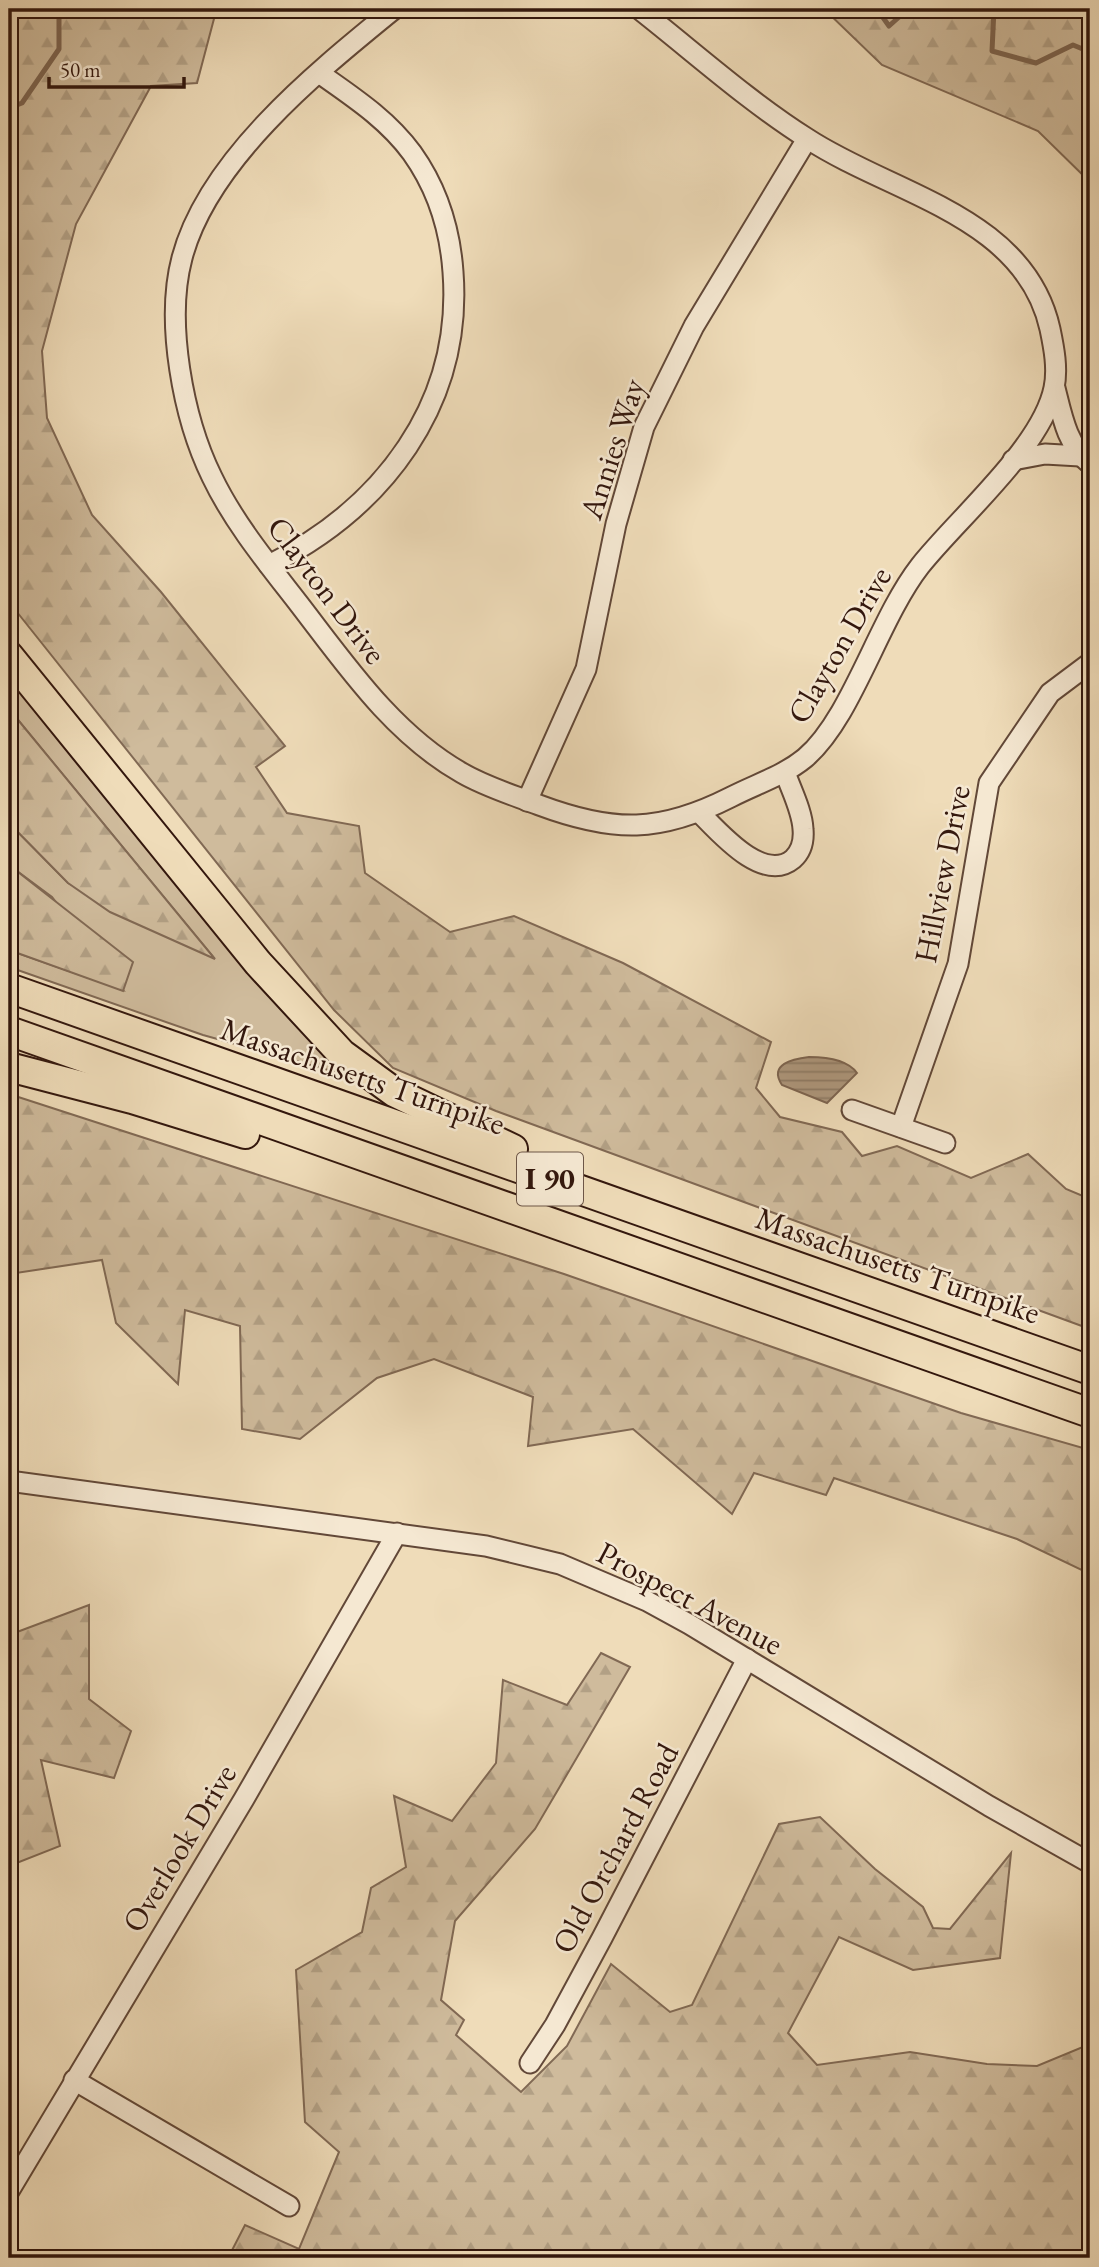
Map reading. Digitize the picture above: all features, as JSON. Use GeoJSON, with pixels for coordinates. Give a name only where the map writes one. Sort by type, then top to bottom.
{"type":"FeatureCollection","features":[{"type":"Feature","properties":{"kind":"highway"},"geometry":{"type":"LineString","coordinates":[[9,656],[258,963],[342,1054],[369,1076],[403,1097],[671,1222]]}},
{"type":"Feature","properties":{"kind":"highway","name":"Massachusetts Turnpike"},"geometry":{"type":"LineString","coordinates":[[9,988],[1090,1370]]}},
{"type":"Feature","properties":{"kind":"highway","name":"I 90"},"geometry":{"type":"LineString","coordinates":[[9,1031],[1090,1413]]}},
{"type":"Feature","properties":{"kind":"highway"},"geometry":{"type":"LineString","coordinates":[[9,1067],[229,1129],[699,1286],[853,1343],[930,1367],[1031,1392]]}},
{"type":"Feature","properties":{"kind":"street","name":"Clayton Drive"},"geometry":{"type":"LineString","coordinates":[[394,9],[319,73],[254,139],[206,203],[183,254],[177,294],[180,362],[199,447],[223,498],[269,565],[363,687],[412,736],[462,774],[565,814],[621,826],[653,825],[699,812],[785,772],[805,758],[830,727],[886,619],[917,570],[1013,460],[1039,422],[1054,387],[1055,357],[1043,303],[1035,285],[1007,252],[968,223],[807,139],[728,81],[639,9]]}},
{"type":"Feature","properties":{"kind":"street"},"geometry":{"type":"LineString","coordinates":[[269,565],[330,530],[366,498],[405,452],[432,402],[451,327],[454,283],[449,238],[429,181],[392,128],[319,73]]}},
{"type":"Feature","properties":{"kind":"street","name":"Annies Way"},"geometry":{"type":"LineString","coordinates":[[527,800],[564,725],[586,669],[616,524],[644,426],[694,326],[807,139]]}},
{"type":"Feature","properties":{"kind":"street"},"geometry":{"type":"LineString","coordinates":[[1054,387],[1067,432],[1085,460]]}},
{"type":"Feature","properties":{"kind":"street"},"geometry":{"type":"LineString","coordinates":[[1013,460],[1045,454],[1085,460]]}},
{"type":"Feature","properties":{"kind":"street","name":"Hillview Drive"},"geometry":{"type":"LineString","coordinates":[[901,1127],[958,964],[989,783],[1050,693],[1090,663]]}},
{"type":"Feature","properties":{"kind":"street"},"geometry":{"type":"LineString","coordinates":[[699,812],[756,861],[769,865],[787,863],[799,852],[804,836],[801,818],[785,772]]}},
{"type":"Feature","properties":{"kind":"street"},"geometry":{"type":"LineString","coordinates":[[852,1110],[945,1143]]}},
{"type":"Feature","properties":{"kind":"street","name":"Prospect Avenue"},"geometry":{"type":"LineString","coordinates":[[9,1481],[486,1546],[560,1564],[647,1601],[1090,1864]]}},
{"type":"Feature","properties":{"kind":"street","name":"Overlook Drive"},"geometry":{"type":"LineString","coordinates":[[9,2191],[244,1800],[397,1533]]}},
{"type":"Feature","properties":{"kind":"street","name":"Old Orchard Road"},"geometry":{"type":"LineString","coordinates":[[530,2063],[555,2025],[602,1938],[747,1658]]}},
{"type":"Feature","properties":{"kind":"street"},"geometry":{"type":"LineString","coordinates":[[74,2080],[289,2206]]}},
{"type":"Feature","properties":{"kind":"green space"},"geometry":{"type":"Polygon","coordinates":[[[9,9],[225,9],[215,15],[197,83],[151,86],[76,224],[42,351],[47,418],[92,515],[161,592],[285,746],[256,767],[287,813],[359,826],[365,873],[450,932],[514,916],[623,963],[771,1042],[756,1088],[780,1117],[842,1132],[862,1156],[897,1146],[971,1178],[1028,1154],[1066,1189],[1090,1199],[1090,1329],[496,1111],[393,1068],[334,1010],[9,602],[9,9]]]}},
{"type":"Feature","properties":{"kind":"green space"},"geometry":{"type":"Polygon","coordinates":[[[824,9],[1090,9],[1090,182],[1038,131],[882,65],[824,9]]]}},
{"type":"Feature","properties":{"kind":"green space"},"geometry":{"type":"Polygon","coordinates":[[[9,674],[284,1012],[339,1069],[339,1073],[203,1035],[9,967],[9,950],[123,990],[52,897],[9,865],[9,823],[68,883],[213,957],[9,709],[9,674]]]}},
{"type":"Feature","properties":{"kind":"green space"},"geometry":{"type":"Polygon","coordinates":[[[9,709],[215,959],[110,912],[68,883],[9,823],[9,709]]]}},
{"type":"Feature","properties":{"kind":"green space"},"geometry":{"type":"Polygon","coordinates":[[[9,865],[133,962],[123,991],[9,950],[9,865]]]}},
{"type":"Feature","properties":{"kind":"green space"},"geometry":{"type":"Polygon","coordinates":[[[9,1094],[564,1274],[961,1413],[1090,1450],[1090,1574],[1017,1539],[834,1478],[826,1495],[754,1473],[732,1514],[633,1429],[528,1446],[533,1397],[434,1359],[377,1378],[300,1439],[242,1429],[240,1326],[185,1310],[178,1384],[116,1323],[102,1260],[16,1273],[9,1270],[9,1094]]]}},
{"type":"Feature","properties":{"kind":"green space"},"geometry":{"type":"Polygon","coordinates":[[[89,1605],[89,1699],[131,1731],[114,1778],[41,1760],[60,1846],[9,1866],[9,1635],[89,1605]]]}},
{"type":"Feature","properties":{"kind":"green space"},"geometry":{"type":"Polygon","coordinates":[[[601,1653],[630,1667],[535,1829],[455,1921],[441,2000],[464,2020],[456,2035],[521,2092],[567,2046],[611,1964],[670,2012],[692,2005],[779,1824],[820,1817],[875,1869],[923,1907],[933,1928],[950,1929],[1011,1853],[1000,1958],[913,1970],[839,1937],[788,2033],[817,2065],[910,2052],[987,2064],[1037,2066],[1090,2044],[1090,2258],[228,2258],[245,2225],[299,2249],[339,2152],[305,2122],[296,1970],[362,1932],[371,1888],[406,1867],[394,1796],[452,1821],[496,1763],[503,1680],[567,1705],[601,1653]]]}},
{"type":"Feature","properties":{"kind":"shaded area"},"geometry":{"type":"Polygon","coordinates":[[[809,1057],[842,1062],[857,1073],[827,1103],[782,1085],[778,1078],[780,1067],[790,1061],[809,1057]]]}},
{"type":"Feature","properties":{"kind":"waterway"},"geometry":{"type":"LineString","coordinates":[[9,108],[22,103],[59,49],[59,9]]}},
{"type":"Feature","properties":{"kind":"waterway"},"geometry":{"type":"LineString","coordinates":[[877,9],[889,26],[908,9]]}},
{"type":"Feature","properties":{"kind":"waterway"},"geometry":{"type":"LineString","coordinates":[[994,9],[992,51],[1036,63],[1073,45],[1090,52]]}}]}
